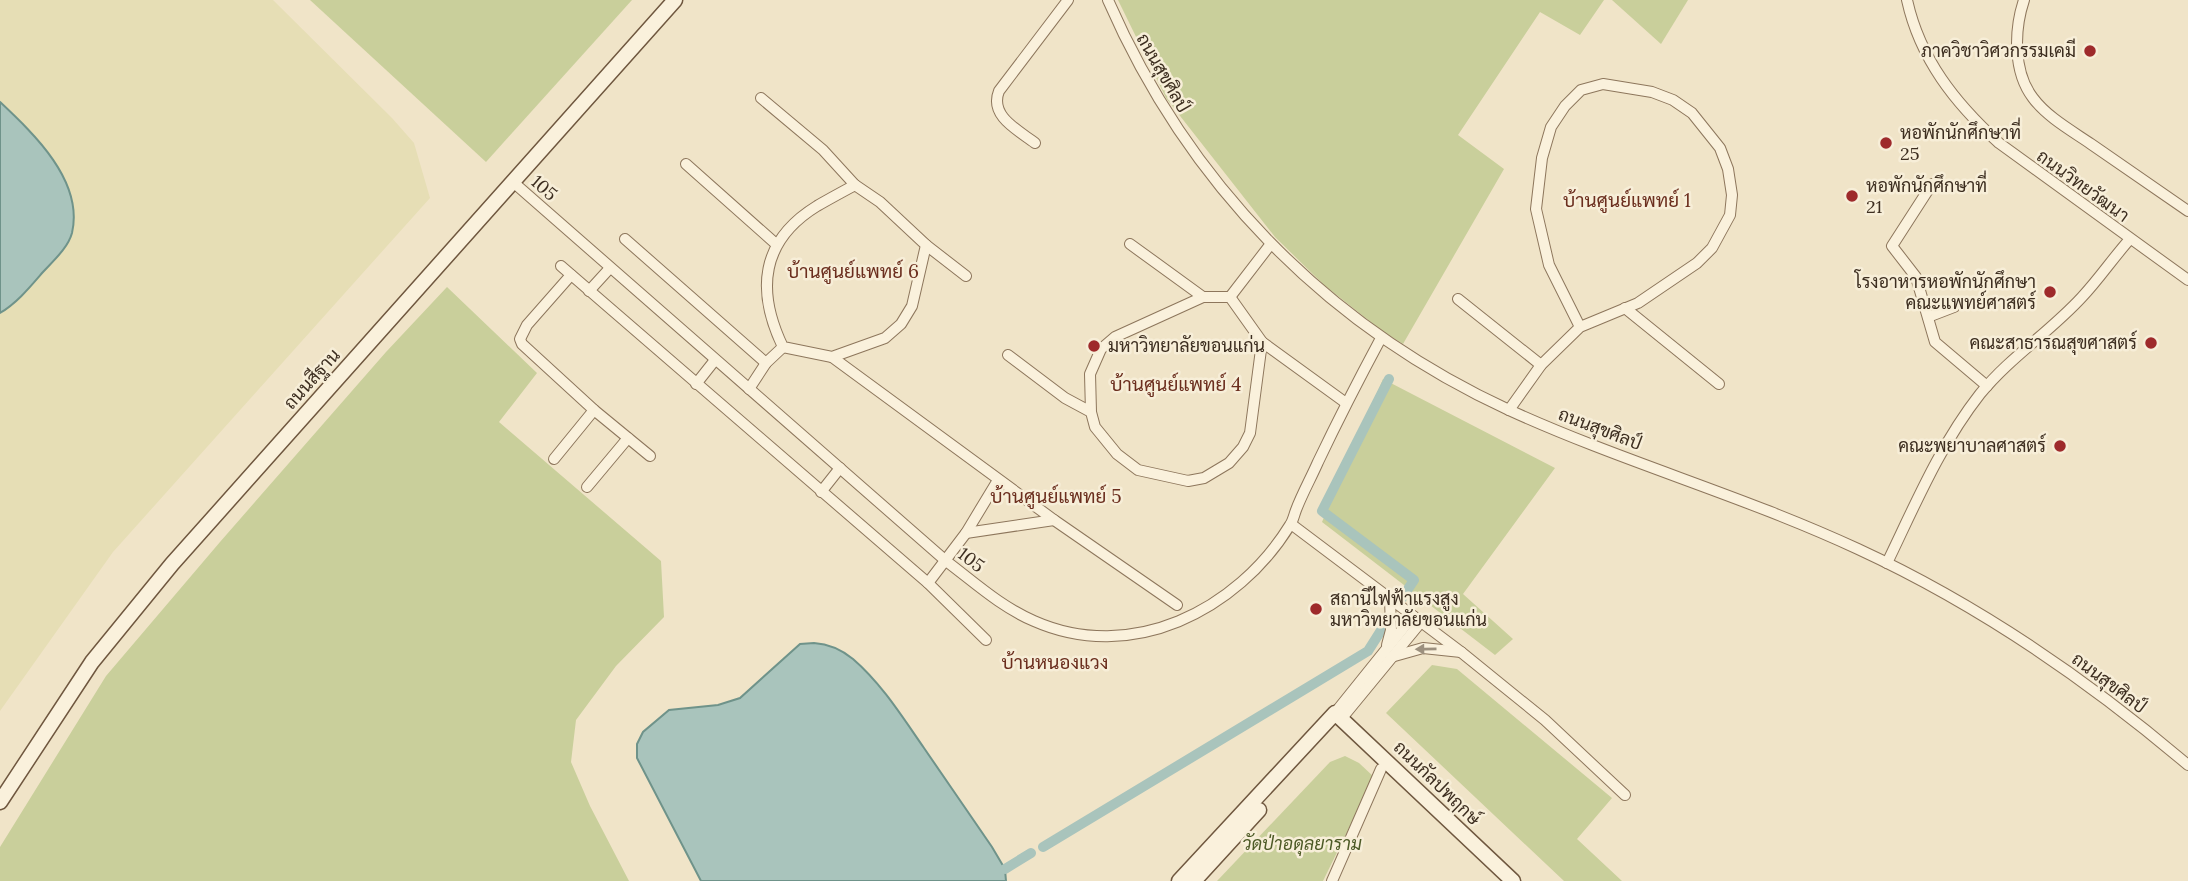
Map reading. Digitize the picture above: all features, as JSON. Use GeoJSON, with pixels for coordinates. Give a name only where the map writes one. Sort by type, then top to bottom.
{"type":"FeatureCollection","features":[{"type":"Feature","properties":{"kind":"street","name":"ถนนสีฐาน"},"geometry":{"type":"LineString","coordinates":[[0,802],[92,662],[172,564],[675,0]]}},
{"type":"Feature","properties":{"kind":"street"},"geometry":{"type":"LineString","coordinates":[[1035,143],[1000,115],[996,98],[999,90],[1068,0]]}},
{"type":"Feature","properties":{"kind":"street","name":"ถนนสุขศิลป์"},"geometry":{"type":"LineString","coordinates":[[1108,0],[1160,102],[1222,190],[1270,245],[1381,338],[1453,382],[1509,410],[1804,525],[1887,563],[2039,651],[2188,765]]}},
{"type":"Feature","properties":{"kind":"street","name":"ถนนวิทยวัฒนา"},"geometry":{"type":"LineString","coordinates":[[1908,0],[1932,65],[1971,117],[1998,143],[2188,280]]}},
{"type":"Feature","properties":{"kind":"street"},"geometry":{"type":"LineString","coordinates":[[2024,0],[2018,20],[2018,56],[2021,73],[2034,99],[2068,128],[2188,211]]}},
{"type":"Feature","properties":{"kind":"street"},"geometry":{"type":"LineString","coordinates":[[1509,410],[1541,365],[1580,327],[1638,303],[1697,263],[1712,248],[1730,215],[1732,195],[1728,169],[1720,148],[1692,113],[1673,100],[1652,92],[1603,84],[1581,90],[1550,127],[1542,158],[1536,209],[1549,265],[1580,327]]}},
{"type":"Feature","properties":{"kind":"street"},"geometry":{"type":"LineString","coordinates":[[761,98],[823,150],[855,185],[880,202],[926,246],[966,276]]}},
{"type":"Feature","properties":{"kind":"street"},"geometry":{"type":"LineString","coordinates":[[686,164],[776,244]]}},
{"type":"Feature","properties":{"kind":"street","name":"105"},"geometry":{"type":"LineString","coordinates":[[513,183],[946,561],[1006,606],[1034,621],[1084,634],[1128,635],[1170,625],[1210,607],[1248,577],[1291,524],[1346,403],[1381,338]]}},
{"type":"Feature","properties":{"kind":"street"},"geometry":{"type":"LineString","coordinates":[[1932,184],[1892,246],[1916,277],[1935,342],[1987,386]]}},
{"type":"Feature","properties":{"kind":"street"},"geometry":{"type":"LineString","coordinates":[[783,347],[766,296],[768,265],[776,244],[800,218],[816,206],[855,185]]}},
{"type":"Feature","properties":{"kind":"street"},"geometry":{"type":"LineString","coordinates":[[625,239],[766,363]]}},
{"type":"Feature","properties":{"kind":"street"},"geometry":{"type":"LineString","coordinates":[[1887,563],[1916,499],[1945,446],[1987,386],[2018,354],[2081,299],[2130,239]]}},
{"type":"Feature","properties":{"kind":"street"},"geometry":{"type":"LineString","coordinates":[[1130,244],[1203,297]]}},
{"type":"Feature","properties":{"kind":"street"},"geometry":{"type":"LineString","coordinates":[[1262,342],[1251,433],[1243,447],[1228,463],[1204,478],[1188,481],[1138,470],[1117,454],[1095,427],[1091,412],[1090,374],[1101,349],[1115,337],[1203,297],[1230,296],[1270,245]]}},
{"type":"Feature","properties":{"kind":"street"},"geometry":{"type":"LineString","coordinates":[[832,358],[885,338],[901,324],[912,306],[926,246]]}},
{"type":"Feature","properties":{"kind":"street"},"geometry":{"type":"LineString","coordinates":[[561,266],[928,583],[986,640]]}},
{"type":"Feature","properties":{"kind":"street"},"geometry":{"type":"LineString","coordinates":[[589,291],[610,268]]}},
{"type":"Feature","properties":{"kind":"street"},"geometry":{"type":"LineString","coordinates":[[571,275],[527,325],[520,339],[526,350],[650,456]]}},
{"type":"Feature","properties":{"kind":"street"},"geometry":{"type":"LineString","coordinates":[[1230,296],[1262,342],[1346,403]]}},
{"type":"Feature","properties":{"kind":"street"},"geometry":{"type":"LineString","coordinates":[[1458,299],[1541,365]]}},
{"type":"Feature","properties":{"kind":"street"},"geometry":{"type":"LineString","coordinates":[[1928,317],[1954,307]]}},
{"type":"Feature","properties":{"kind":"street"},"geometry":{"type":"LineString","coordinates":[[1625,308],[1719,384]]}},
{"type":"Feature","properties":{"kind":"street"},"geometry":{"type":"LineString","coordinates":[[748,389],[766,363],[783,347]]}},
{"type":"Feature","properties":{"kind":"street"},"geometry":{"type":"LineString","coordinates":[[783,347],[832,358],[1054,520],[1177,605]]}},
{"type":"Feature","properties":{"kind":"street"},"geometry":{"type":"LineString","coordinates":[[1008,355],[1065,398],[1091,412]]}},
{"type":"Feature","properties":{"kind":"street"},"geometry":{"type":"LineString","coordinates":[[696,384],[715,360]]}},
{"type":"Feature","properties":{"kind":"street"},"geometry":{"type":"LineString","coordinates":[[554,459],[594,410]]}},
{"type":"Feature","properties":{"kind":"street"},"geometry":{"type":"LineString","coordinates":[[587,487],[628,438]]}},
{"type":"Feature","properties":{"kind":"street"},"geometry":{"type":"LineString","coordinates":[[821,492],[840,468]]}},
{"type":"Feature","properties":{"kind":"street"},"geometry":{"type":"LineString","coordinates":[[928,583],[966,533],[999,480]]}},
{"type":"Feature","properties":{"kind":"street"},"geometry":{"type":"LineString","coordinates":[[966,533],[1054,520]]}},
{"type":"Feature","properties":{"kind":"street"},"geometry":{"type":"LineString","coordinates":[[1291,524],[1461,652],[1545,720],[1625,795]]}},
{"type":"Feature","properties":{"kind":"street"},"geometry":{"type":"LineString","coordinates":[[1387,654],[1391,630],[1390,598]]}},
{"type":"Feature","properties":{"kind":"street"},"geometry":{"type":"LineString","coordinates":[[1194,881],[1336,719],[1417,619]]}},
{"type":"Feature","properties":{"kind":"street"},"geometry":{"type":"LineString","coordinates":[[1387,654],[1423,648],[1461,652]]}},
{"type":"Feature","properties":{"kind":"street"},"geometry":{"type":"LineString","coordinates":[[1179,881],[1336,719]]}},
{"type":"Feature","properties":{"kind":"street","name":"ถนนกัลปพฤกษ์"},"geometry":{"type":"LineString","coordinates":[[1336,719],[1381,769],[1499,881]]}},
{"type":"Feature","properties":{"kind":"street","name":"ถนนกัลปพฤกษ์"},"geometry":{"type":"LineString","coordinates":[[1336,719],[1513,881]]}},
{"type":"Feature","properties":{"kind":"street"},"geometry":{"type":"LineString","coordinates":[[1332,881],[1381,769]]}},
{"type":"Feature","properties":{"kind":"shaded area"},"geometry":{"type":"Polygon","coordinates":[[[0,0],[273,0],[414,143],[430,198],[113,552],[0,711],[0,0]]]}},
{"type":"Feature","properties":{"kind":"green space"},"geometry":{"type":"Polygon","coordinates":[[[310,0],[632,0],[486,162],[310,0]]]}},
{"type":"Feature","properties":{"kind":"green space"},"geometry":{"type":"Polygon","coordinates":[[[1118,0],[1604,0],[1580,35],[1540,12],[1458,135],[1504,169],[1403,344],[1382,331],[1324,285],[1275,237],[1166,98],[1118,0]]]}},
{"type":"Feature","properties":{"kind":"green space"},"geometry":{"type":"Polygon","coordinates":[[[1612,0],[1688,0],[1661,44],[1612,0]]]}},
{"type":"Feature","properties":{"kind":"green space"},"geometry":{"type":"Polygon","coordinates":[[[447,287],[537,373],[499,422],[661,561],[664,617],[616,666],[576,720],[571,762],[590,806],[629,881],[0,881],[0,847],[106,676],[386,352],[447,287]]]}},
{"type":"Feature","properties":{"kind":"green space"},"geometry":{"type":"Polygon","coordinates":[[[1383,379],[1555,468],[1463,594],[1513,639],[1495,655],[1322,522],[1383,379]]]}},
{"type":"Feature","properties":{"kind":"green space"},"geometry":{"type":"Polygon","coordinates":[[[1432,665],[1457,669],[1612,798],[1577,839],[1622,881],[1564,881],[1386,713],[1432,665]]]}},
{"type":"Feature","properties":{"kind":"green space","name":"วัดป่าอดุลยาราม"},"geometry":{"type":"Polygon","coordinates":[[[1345,756],[1359,763],[1374,777],[1323,881],[1217,881],[1330,762],[1345,756]]]}},
{"type":"Feature","properties":{"kind":"water"},"geometry":{"type":"Polygon","coordinates":[[[0,102],[53,160],[71,195],[74,214],[72,233],[64,249],[23,294],[0,313],[0,102]]]}},
{"type":"Feature","properties":{"kind":"water"},"geometry":{"type":"Polygon","coordinates":[[[800,644],[830,646],[849,656],[883,690],[992,847],[1005,869],[1006,881],[701,881],[637,758],[637,744],[643,732],[669,710],[718,705],[740,698],[800,644]]]}},
{"type":"Feature","properties":{"kind":"waterway"},"geometry":{"type":"LineString","coordinates":[[1389,379],[1322,511],[1414,580],[1402,598]]}},
{"type":"Feature","properties":{"kind":"waterway"},"geometry":{"type":"LineString","coordinates":[[1043,847],[1368,651],[1387,621]]}},
{"type":"Feature","properties":{"kind":"waterway"},"geometry":{"type":"LineString","coordinates":[[1005,869],[1031,853]]}},
{"type":"Feature","properties":{"kind":"place","name":"ภาควิชาวิศวกรรมเคมี"},"geometry":{"type":"Point","coordinates":[2090,51]}},
{"type":"Feature","properties":{"kind":"place","name":"หอพักนักศึกษาที่ 25"},"geometry":{"type":"Point","coordinates":[1886,143]}},
{"type":"Feature","properties":{"kind":"place","name":"หอพักนักศึกษาที่ 21"},"geometry":{"type":"Point","coordinates":[1852,196]}},
{"type":"Feature","properties":{"kind":"place","name":"โรงอาหารหอพักนักศึกษา คณะแพทย์ศาสตร์"},"geometry":{"type":"Point","coordinates":[2050,292]}},
{"type":"Feature","properties":{"kind":"place","name":"คณะสาธารณสุขศาสตร์"},"geometry":{"type":"Point","coordinates":[2151,343]}},
{"type":"Feature","properties":{"kind":"place","name":"มหาวิทยาลัยขอนแก่น"},"geometry":{"type":"Point","coordinates":[1094,346]}},
{"type":"Feature","properties":{"kind":"place","name":"คณะพยาบาลศาสตร์"},"geometry":{"type":"Point","coordinates":[2060,446]}},
{"type":"Feature","properties":{"kind":"place","name":"สถานีไฟฟ้าแรงสูง มหาวิทยาลัยขอนแก่น"},"geometry":{"type":"Point","coordinates":[1316,609]}},
{"type":"Feature","properties":{"kind":"district","name":"บ้านศูนย์แพทย์ 1"},"geometry":{"type":"Point","coordinates":[1627,200]}},
{"type":"Feature","properties":{"kind":"district","name":"บ้านศูนย์แพทย์ 6"},"geometry":{"type":"Point","coordinates":[853,271]}},
{"type":"Feature","properties":{"kind":"district","name":"บ้านศูนย์แพทย์ 4"},"geometry":{"type":"Point","coordinates":[1176,384]}},
{"type":"Feature","properties":{"kind":"district","name":"บ้านศูนย์แพทย์ 5"},"geometry":{"type":"Point","coordinates":[1056,496]}},
{"type":"Feature","properties":{"kind":"district","name":"บ้านหนองแวง"},"geometry":{"type":"Point","coordinates":[1055,662]}}]}
